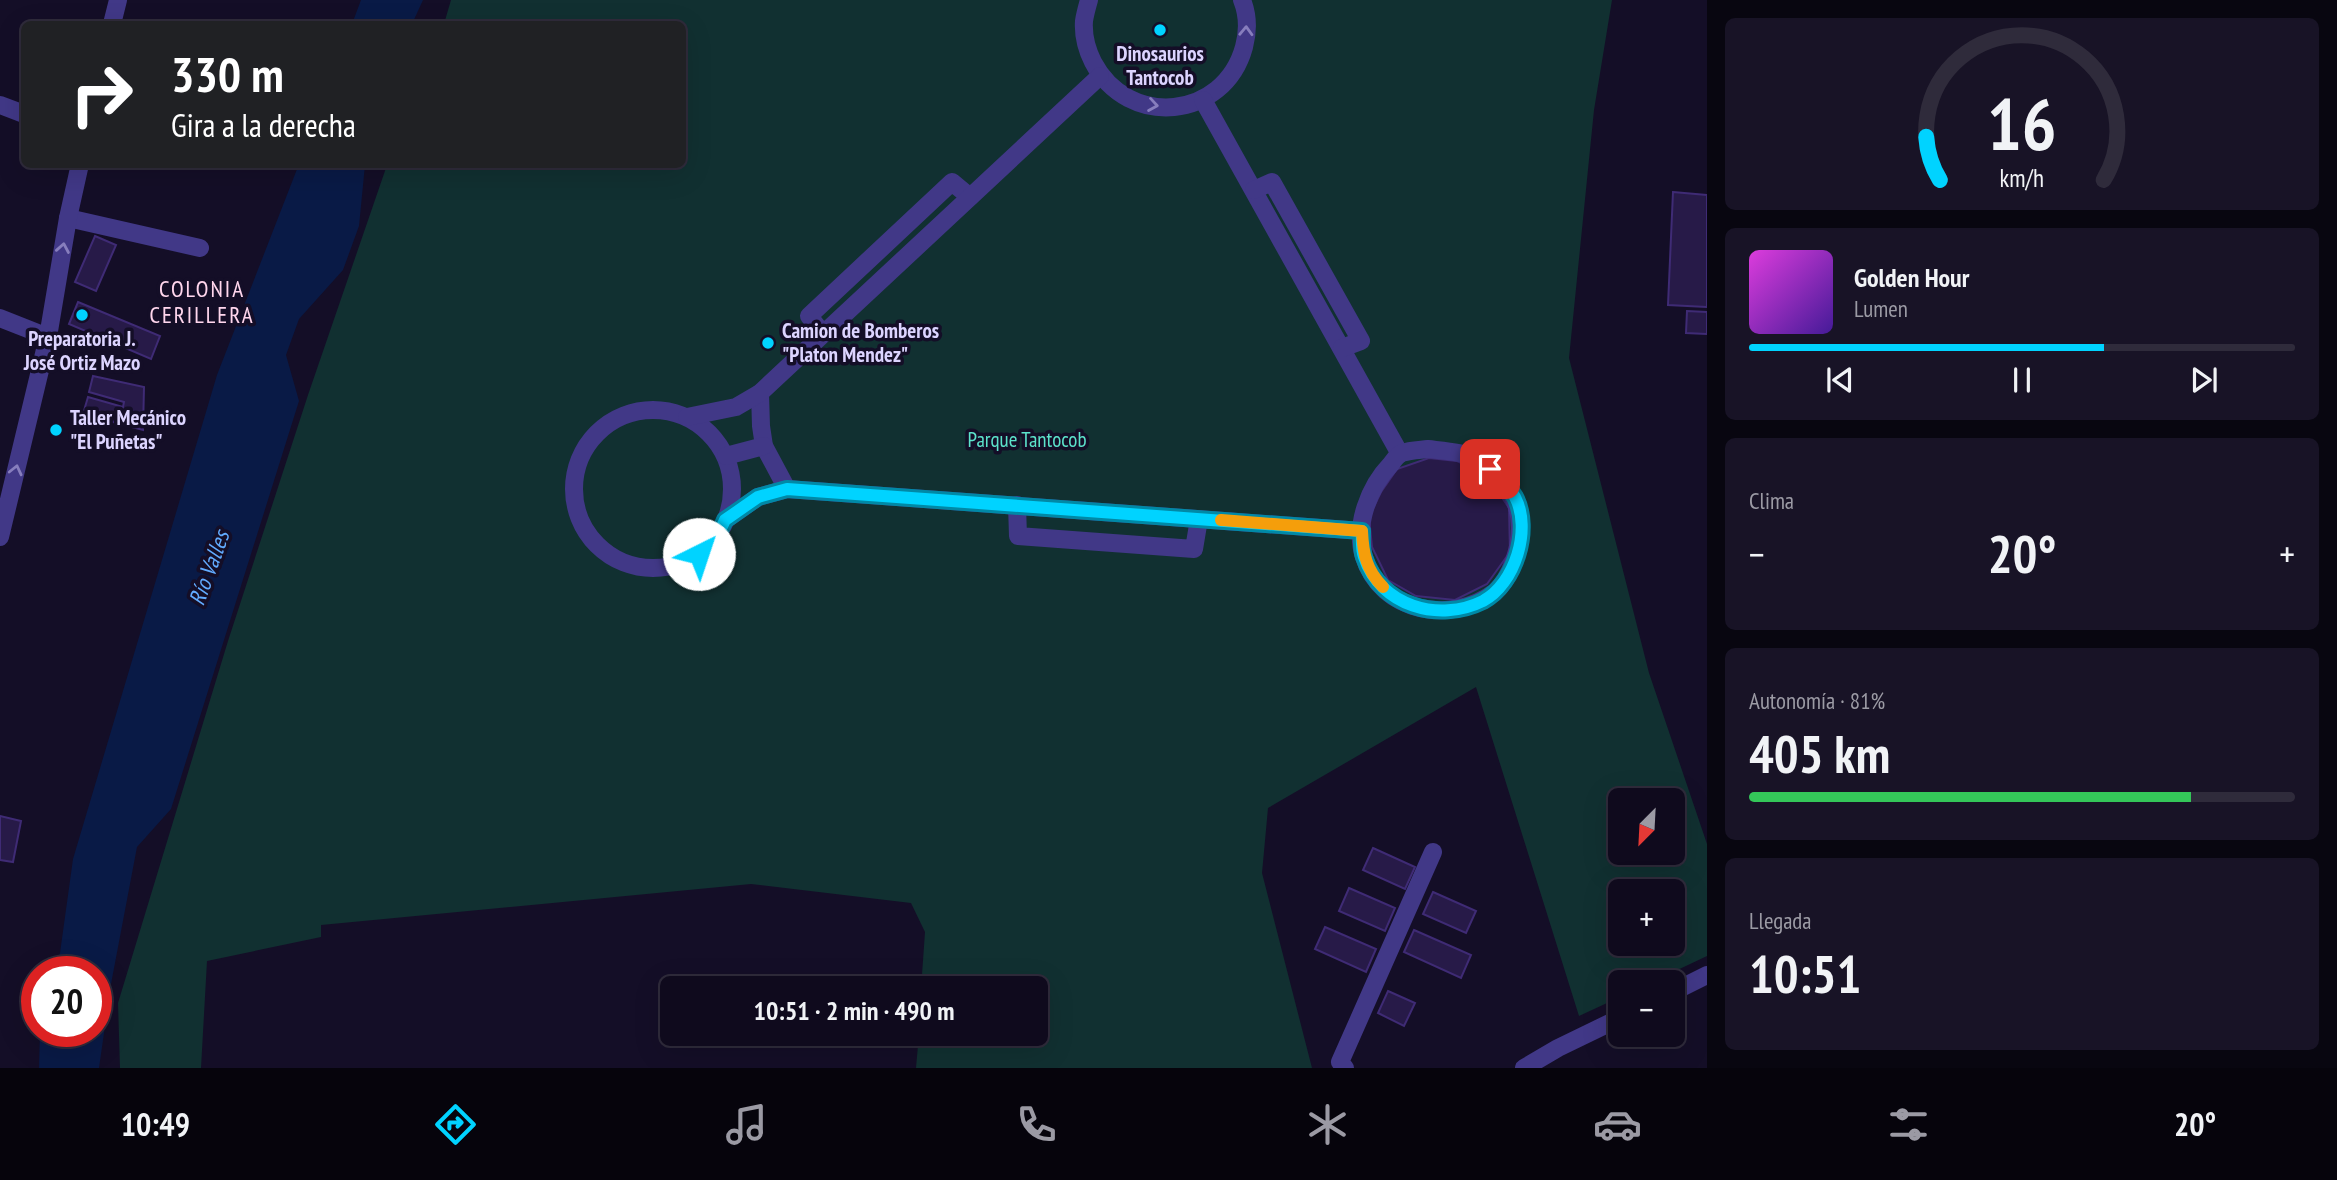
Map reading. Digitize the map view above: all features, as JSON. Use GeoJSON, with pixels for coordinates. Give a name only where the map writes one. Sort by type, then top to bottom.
{"type":"FeatureCollection","features":[{"type":"Feature","properties":{"kind":"street"},"geometry":{"type":"LineString","coordinates":[[114,21],[118,0]]}},
{"type":"Feature","properties":{"kind":"street"},"geometry":{"type":"LineString","coordinates":[[1089,0],[1084,23],[1087,51],[1100,76],[1121,95],[1147,106],[1176,108],[1203,100],[1225,84],[1240,62],[1247,36],[1246,9],[1242,0]]}},
{"type":"Feature","properties":{"kind":"street"},"geometry":{"type":"LineString","coordinates":[[687,417],[736,407],[760,393],[1100,76]]}},
{"type":"Feature","properties":{"kind":"street"},"geometry":{"type":"LineString","coordinates":[[1203,100],[1400,454]]}},
{"type":"Feature","properties":{"kind":"street"},"geometry":{"type":"LineString","coordinates":[[0,104],[21,113]]}},
{"type":"Feature","properties":{"kind":"street"},"geometry":{"type":"LineString","coordinates":[[1,529],[48,337],[79,168]]}},
{"type":"Feature","properties":{"kind":"street"},"geometry":{"type":"LineString","coordinates":[[68,218],[200,248]]}},
{"type":"Feature","properties":{"kind":"street"},"geometry":{"type":"LineString","coordinates":[[0,318],[48,337]]}},
{"type":"Feature","properties":{"kind":"street"},"geometry":{"type":"LineString","coordinates":[[760,393],[764,446],[787,489]]}},
{"type":"Feature","properties":{"kind":"street"},"geometry":{"type":"LineString","coordinates":[[638,410],[663,410],[687,417],[710,433],[726,456],[733,482],[730,510],[718,535],[699,554],[674,566],[646,568],[619,561],[598,547],[583,527],[574,504],[573,479],[580,454],[594,434],[614,418],[638,410]]}},
{"type":"Feature","properties":{"kind":"street"},"geometry":{"type":"LineString","coordinates":[[726,456],[764,446]]}},
{"type":"Feature","properties":{"kind":"street"},"geometry":{"type":"LineString","coordinates":[[1428,449],[1480,460],[1501,478],[1516,499],[1521,520],[1520,544],[1502,586],[1483,601],[1433,612],[1392,596],[1374,578],[1363,556],[1362,531],[1366,500],[1382,473],[1400,454],[1428,449]]}},
{"type":"Feature","properties":{"kind":"street"},"geometry":{"type":"LineString","coordinates":[[725,520],[758,497],[787,489],[1362,531]]}},
{"type":"Feature","properties":{"kind":"street"},"geometry":{"type":"LineString","coordinates":[[1017,505],[1018,536],[1194,549],[1199,519]]}},
{"type":"Feature","properties":{"kind":"street"},"geometry":{"type":"LineString","coordinates":[[1345,1068],[1340,1062],[1433,852]]}},
{"type":"Feature","properties":{"kind":"street"},"geometry":{"type":"LineString","coordinates":[[1685,986],[1707,975]]}},
{"type":"Feature","properties":{"kind":"street"},"geometry":{"type":"LineString","coordinates":[[1524,1068],[1608,1024]]}},
{"type":"Feature","properties":{"kind":"green space","name":"Parque Tantocob"},"geometry":{"type":"Polygon","coordinates":[[[451,0],[1612,0],[1594,110],[1569,358],[1649,673],[1707,844],[1707,956],[1677,970],[1608,970],[1608,1003],[1579,1016],[1476,687],[1268,808],[1262,873],[1312,1068],[916,1068],[918,1046],[1048,1046],[1048,976],[922,976],[925,932],[911,903],[751,884],[321,925],[321,937],[207,961],[201,1068],[120,1068],[118,1003],[228,641],[386,168],[686,168],[686,21],[445,21],[451,0]]]}},
{"type":"Feature","properties":{"kind":"water"},"geometry":{"type":"Polygon","coordinates":[[[361,0],[423,0],[413,21],[353,21],[361,0]]]}},
{"type":"Feature","properties":{"kind":"water","name":"Río Valles"},"geometry":{"type":"Polygon","coordinates":[[[297,168],[365,168],[359,226],[343,270],[299,319],[286,355],[299,401],[171,809],[137,847],[112,979],[112,956],[59,956],[73,859],[217,375],[297,168]]]}},
{"type":"Feature","properties":{"kind":"water"},"geometry":{"type":"Polygon","coordinates":[[[40,1047],[102,1047],[99,1068],[39,1068],[40,1047]]]}},
{"type":"Feature","properties":{"kind":"building"},"geometry":{"type":"Polygon","coordinates":[[[1673,192],[1707,195],[1707,307],[1668,305],[1673,192]]]}},
{"type":"Feature","properties":{"kind":"building"},"geometry":{"type":"Polygon","coordinates":[[[95,236],[116,245],[96,291],[75,282],[95,236]]]}},
{"type":"Feature","properties":{"kind":"building"},"geometry":{"type":"Polygon","coordinates":[[[78,302],[160,336],[151,359],[69,324],[78,302]]]}},
{"type":"Feature","properties":{"kind":"building"},"geometry":{"type":"Polygon","coordinates":[[[1687,311],[1707,312],[1707,334],[1686,333],[1687,311]]]}},
{"type":"Feature","properties":{"kind":"building"},"geometry":{"type":"Polygon","coordinates":[[[93,376],[144,387],[143,430],[83,414],[88,397],[123,407],[124,402],[89,392],[93,376]]]}},
{"type":"Feature","properties":{"kind":"building"},"geometry":{"type":"Polygon","coordinates":[[[1429,458],[1457,461],[1486,474],[1509,508],[1510,552],[1487,584],[1455,600],[1416,596],[1388,580],[1372,547],[1369,517],[1381,492],[1397,469],[1429,458]]]}},
{"type":"Feature","properties":{"kind":"building"},"geometry":{"type":"Polygon","coordinates":[[[0,816],[21,821],[13,862],[0,860],[0,816]]]}},
{"type":"Feature","properties":{"kind":"building"},"geometry":{"type":"Polygon","coordinates":[[[1373,848],[1415,867],[1405,889],[1363,870],[1373,848]]]}},
{"type":"Feature","properties":{"kind":"building"},"geometry":{"type":"Polygon","coordinates":[[[1349,888],[1395,908],[1385,931],[1339,911],[1349,888]]]}},
{"type":"Feature","properties":{"kind":"building"},"geometry":{"type":"Polygon","coordinates":[[[1433,892],[1476,911],[1466,933],[1423,914],[1433,892]]]}},
{"type":"Feature","properties":{"kind":"building"},"geometry":{"type":"Polygon","coordinates":[[[1325,927],[1376,949],[1366,972],[1315,949],[1325,927]]]}},
{"type":"Feature","properties":{"kind":"building"},"geometry":{"type":"Polygon","coordinates":[[[1414,930],[1471,955],[1461,978],[1404,952],[1414,930]]]}},
{"type":"Feature","properties":{"kind":"building"},"geometry":{"type":"Polygon","coordinates":[[[1388,991],[1415,1003],[1404,1026],[1378,1013],[1388,991]]]}},
{"type":"Feature","properties":{"kind":"slow traffic"},"geometry":{"type":"LineString","coordinates":[[1221,520],[1362,531],[1363,556],[1374,578],[1383,587]]}},
{"type":"Feature","properties":{"kind":"place","name":"Dinosaurios Tantocob"},"geometry":{"type":"Point","coordinates":[1160,30]}},
{"type":"Feature","properties":{"kind":"place","name":"Preparatoria J. José Ortiz Mazo"},"geometry":{"type":"Point","coordinates":[82,315]}},
{"type":"Feature","properties":{"kind":"place","name":"Camion de Bomberos \"Platon Mendez\""},"geometry":{"type":"Point","coordinates":[768,343]}},
{"type":"Feature","properties":{"kind":"place","name":"Taller Mecánico \"El Puñetas\""},"geometry":{"type":"Point","coordinates":[56,430]}},
{"type":"Feature","properties":{"kind":"district","name":"COLONIA CERILLERA"},"geometry":{"type":"Point","coordinates":[202,302]}},
{"type":"Feature","properties":{"kind":"route"},"geometry":{"type":"LineString","coordinates":[[699,554],[718,535],[725,520],[758,497],[787,489],[1362,531],[1363,556],[1374,578],[1392,596],[1433,612],[1483,601],[1502,586],[1511,567],[1520,544],[1521,520],[1516,499],[1501,478],[1490,469]]}}]}
